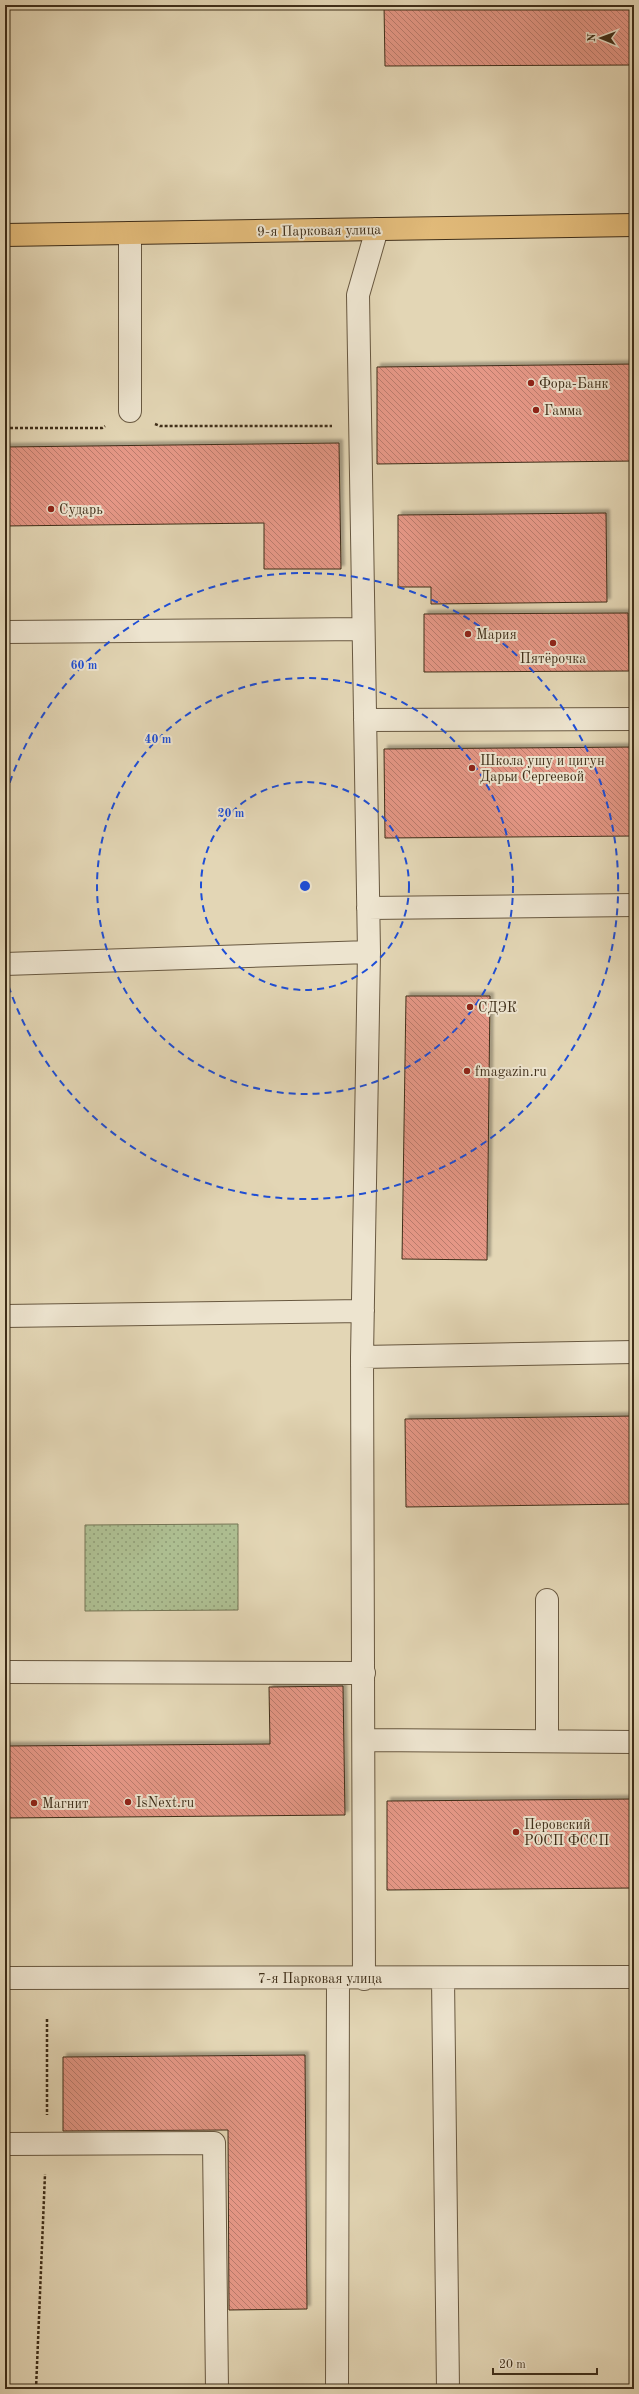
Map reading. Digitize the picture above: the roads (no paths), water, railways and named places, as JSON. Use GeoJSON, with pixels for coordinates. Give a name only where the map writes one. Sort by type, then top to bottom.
{"type":"FeatureCollection","features":[{"type":"Feature","properties":{"kind":"main road","name":"9-я Парковая улица"},"geometry":{"type":"LineString","coordinates":[[5,235],[634,225]]}},
{"type":"Feature","properties":{"kind":"street"},"geometry":{"type":"LineString","coordinates":[[364,1979],[365,1740],[362,1357],[369,952],[362,629],[358,296],[377,229]]}},
{"type":"Feature","properties":{"kind":"street"},"geometry":{"type":"LineString","coordinates":[[130,233],[130,411]]}},
{"type":"Feature","properties":{"kind":"street"},"geometry":{"type":"LineString","coordinates":[[5,632],[362,629]]}},
{"type":"Feature","properties":{"kind":"street"},"geometry":{"type":"LineString","coordinates":[[365,720],[634,719]]}},
{"type":"Feature","properties":{"kind":"street"},"geometry":{"type":"LineString","coordinates":[[368,908],[634,905]]}},
{"type":"Feature","properties":{"kind":"street"},"geometry":{"type":"LineString","coordinates":[[5,964],[369,952]]}},
{"type":"Feature","properties":{"kind":"street"},"geometry":{"type":"LineString","coordinates":[[5,1316],[363,1311]]}},
{"type":"Feature","properties":{"kind":"street"},"geometry":{"type":"LineString","coordinates":[[362,1357],[634,1352]]}},
{"type":"Feature","properties":{"kind":"street"},"geometry":{"type":"LineString","coordinates":[[547,1600],[547,1741]]}},
{"type":"Feature","properties":{"kind":"street"},"geometry":{"type":"LineString","coordinates":[[5,1672],[364,1673]]}},
{"type":"Feature","properties":{"kind":"street"},"geometry":{"type":"LineString","coordinates":[[365,1740],[634,1742]]}},
{"type":"Feature","properties":{"kind":"street","name":"7-я Парковая улица"},"geometry":{"type":"LineString","coordinates":[[5,1978],[364,1979],[634,1977]]}},
{"type":"Feature","properties":{"kind":"street"},"geometry":{"type":"LineString","coordinates":[[337,2389],[338,1978]]}},
{"type":"Feature","properties":{"kind":"street"},"geometry":{"type":"LineString","coordinates":[[443,1978],[448,2389]]}},
{"type":"Feature","properties":{"kind":"street"},"geometry":{"type":"LineString","coordinates":[[5,2144],[214,2143],[217,2389]]}},
{"type":"Feature","properties":{"kind":"place","name":"Фора-Банк"},"geometry":{"type":"Point","coordinates":[531,383]}},
{"type":"Feature","properties":{"kind":"place","name":"Гамма"},"geometry":{"type":"Point","coordinates":[536,410]}},
{"type":"Feature","properties":{"kind":"place","name":"Сударь"},"geometry":{"type":"Point","coordinates":[51,509]}},
{"type":"Feature","properties":{"kind":"place","name":"Мария"},"geometry":{"type":"Point","coordinates":[468,634]}},
{"type":"Feature","properties":{"kind":"place","name":"Пятёрочка"},"geometry":{"type":"Point","coordinates":[553,643]}},
{"type":"Feature","properties":{"kind":"place","name":"Школа ушу и цигун Дарьи Сергеевой"},"geometry":{"type":"Point","coordinates":[472,768]}},
{"type":"Feature","properties":{"kind":"place","name":"СДЭК"},"geometry":{"type":"Point","coordinates":[470,1007]}},
{"type":"Feature","properties":{"kind":"place","name":"fmagazin.ru"},"geometry":{"type":"Point","coordinates":[467,1071]}},
{"type":"Feature","properties":{"kind":"place","name":"IsNext.ru"},"geometry":{"type":"Point","coordinates":[128,1802]}},
{"type":"Feature","properties":{"kind":"place","name":"Магнит"},"geometry":{"type":"Point","coordinates":[34,1803]}},
{"type":"Feature","properties":{"kind":"place","name":"Перовский РОСП ФССП"},"geometry":{"type":"Point","coordinates":[516,1832]}}]}
